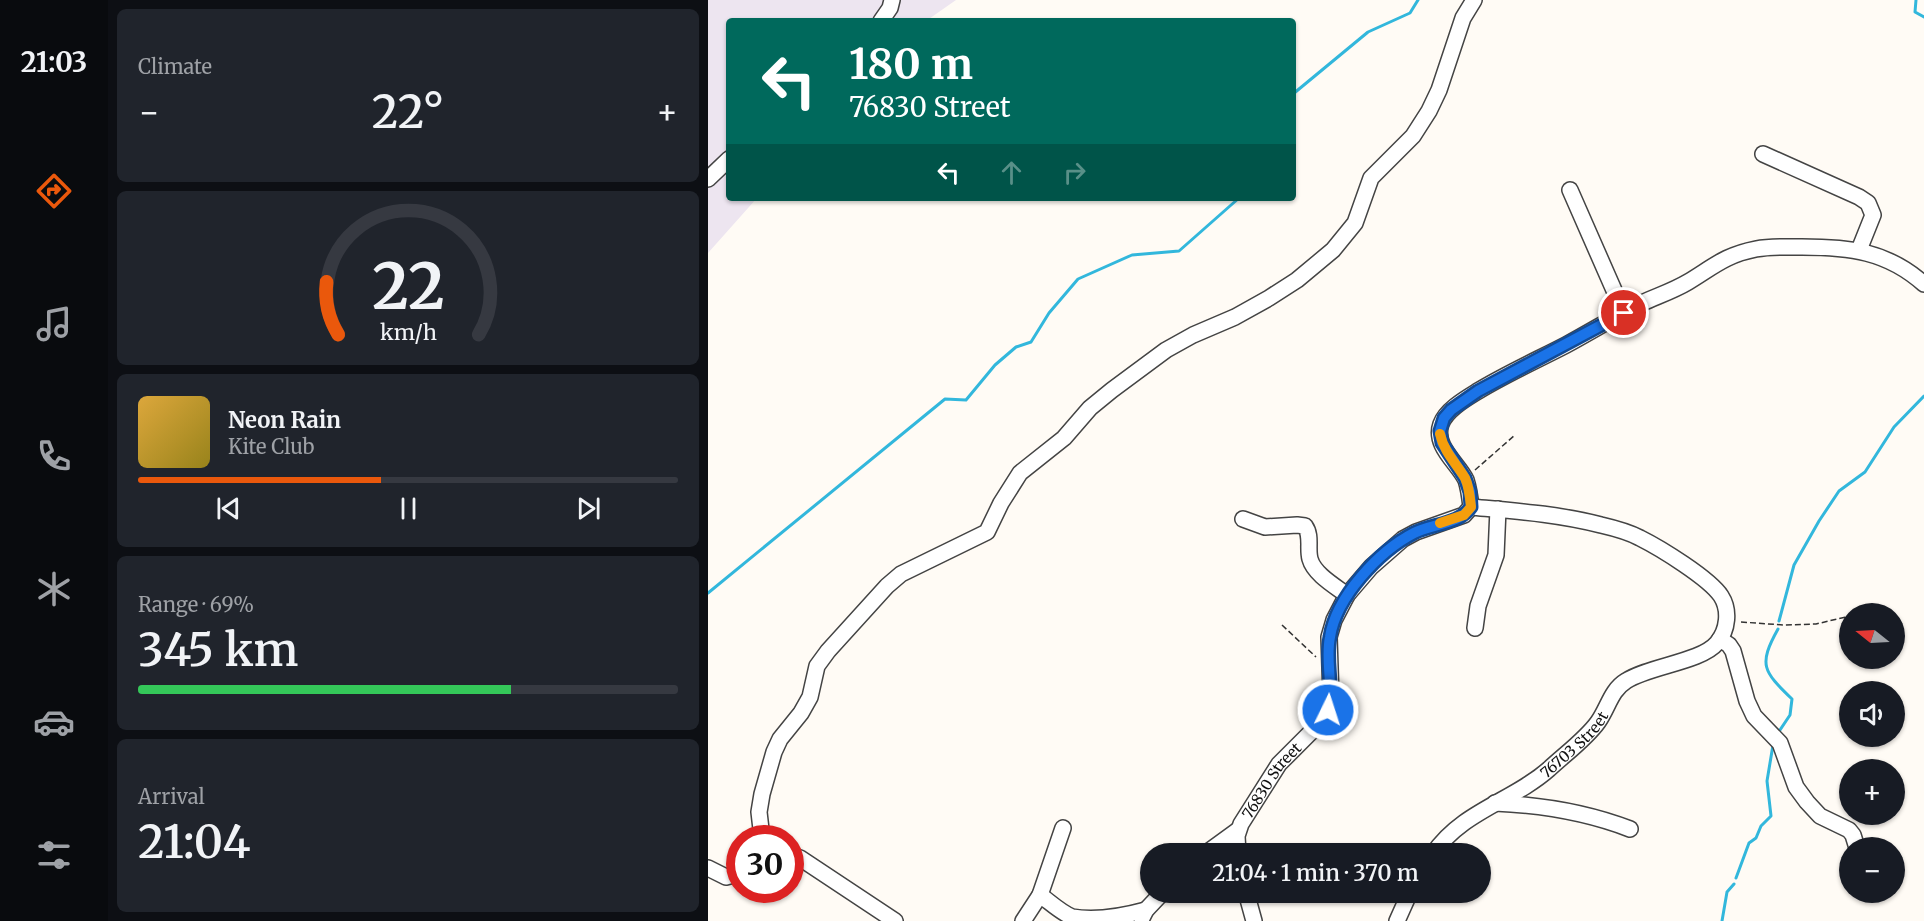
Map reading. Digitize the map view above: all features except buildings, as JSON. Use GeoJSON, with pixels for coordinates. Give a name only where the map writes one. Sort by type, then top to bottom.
{"type":"FeatureCollection","features":[{"type":"Feature","properties":{"kind":"street"},"geometry":{"type":"LineString","coordinates":[[883,18],[892,0]]}},
{"type":"Feature","properties":{"kind":"street"},"geometry":{"type":"LineString","coordinates":[[760,825],[759,812],[762,794],[774,752],[780,739],[810,698],[817,666],[828,651],[887,586],[901,574],[987,532],[1020,472],[1064,438],[1090,408],[1112,390],[1166,350],[1269,298],[1297,280],[1333,250],[1355,223],[1371,178],[1413,136],[1429,111],[1463,18],[1473,0]]}},
{"type":"Feature","properties":{"kind":"street"},"geometry":{"type":"LineString","coordinates":[[1763,154],[1868,203],[1873,215],[1859,250]]}},
{"type":"Feature","properties":{"kind":"street"},"geometry":{"type":"LineString","coordinates":[[708,179],[726,162]]}},
{"type":"Feature","properties":{"kind":"street"},"geometry":{"type":"LineString","coordinates":[[1570,190],[1624,313]]}},
{"type":"Feature","properties":{"kind":"street"},"geometry":{"type":"LineString","coordinates":[[1854,837],[1849,830],[1814,810],[1796,787],[1780,743],[1754,716],[1747,701],[1733,651],[1729,645],[1718,642],[1727,621],[1721,596],[1706,581],[1639,537],[1604,525],[1562,516],[1471,507],[1470,492],[1465,478],[1447,453],[1440,436],[1441,424],[1451,410],[1478,391],[1642,303],[1688,282],[1722,259],[1748,251],[1777,247],[1859,250],[1891,261],[1924,284]]}},
{"type":"Feature","properties":{"kind":"street","name":"76830 Street"},"geometry":{"type":"LineString","coordinates":[[1238,843],[1238,830],[1280,764],[1323,720],[1328,710],[1331,698],[1329,637],[1334,620],[1347,595],[1371,567],[1403,539],[1464,515],[1471,507]]}},
{"type":"Feature","properties":{"kind":"street"},"geometry":{"type":"LineString","coordinates":[[1476,628],[1478,606],[1497,555],[1498,509]]}},
{"type":"Feature","properties":{"kind":"street"},"geometry":{"type":"LineString","coordinates":[[1243,519],[1264,527],[1305,526],[1308,531],[1310,559],[1314,567],[1347,595]]}},
{"type":"Feature","properties":{"kind":"street","name":"76703 Street"},"geometry":{"type":"LineString","coordinates":[[1442,843],[1455,828],[1547,771],[1597,724],[1616,690],[1623,683],[1635,675],[1684,660],[1718,642]]}},
{"type":"Feature","properties":{"kind":"street"},"geometry":{"type":"LineString","coordinates":[[1495,803],[1541,806],[1601,818],[1630,829]]}},
{"type":"Feature","properties":{"kind":"street"},"geometry":{"type":"LineString","coordinates":[[1023,921],[1040,895],[1064,828]]}},
{"type":"Feature","properties":{"kind":"street"},"geometry":{"type":"LineString","coordinates":[[1220,843],[1238,830]]}},
{"type":"Feature","properties":{"kind":"street"},"geometry":{"type":"LineString","coordinates":[[804,861],[895,921]]}},
{"type":"Feature","properties":{"kind":"street"},"geometry":{"type":"LineString","coordinates":[[708,868],[726,877]]}},
{"type":"Feature","properties":{"kind":"street"},"geometry":{"type":"LineString","coordinates":[[1040,895],[1072,917],[1082,920],[1144,915],[1153,903]]}},
{"type":"Feature","properties":{"kind":"street"},"geometry":{"type":"LineString","coordinates":[[1249,903],[1254,921]]}},
{"type":"Feature","properties":{"kind":"street"},"geometry":{"type":"LineString","coordinates":[[1397,921],[1405,903]]}},
{"type":"Feature","properties":{"kind":"path"},"geometry":{"type":"LineString","coordinates":[[1465,478],[1515,435]]}},
{"type":"Feature","properties":{"kind":"path"},"geometry":{"type":"LineString","coordinates":[[1727,621],[1784,625],[1816,624],[1839,619]]}},
{"type":"Feature","properties":{"kind":"path"},"geometry":{"type":"LineString","coordinates":[[1282,625],[1329,670]]}},
{"type":"Feature","properties":{"kind":"shaded area"},"geometry":{"type":"Polygon","coordinates":[[[708,0],[956,0],[930,18],[726,18],[726,201],[754,201],[708,253],[708,0]]]}},
{"type":"Feature","properties":{"kind":"waterway"},"geometry":{"type":"LineString","coordinates":[[1296,92],[1368,32],[1410,13],[1418,0]]}},
{"type":"Feature","properties":{"kind":"waterway"},"geometry":{"type":"LineString","coordinates":[[1916,0],[1915,12],[1924,17]]}},
{"type":"Feature","properties":{"kind":"waterway"},"geometry":{"type":"LineString","coordinates":[[708,593],[945,399],[966,400],[995,365],[1016,347],[1031,342],[1049,313],[1078,279],[1132,255],[1179,251],[1236,201]]}},
{"type":"Feature","properties":{"kind":"waterway"},"geometry":{"type":"LineString","coordinates":[[1779,621],[1794,565],[1819,521],[1839,491],[1865,472],[1894,427],[1924,396]]}},
{"type":"Feature","properties":{"kind":"waterway"},"geometry":{"type":"LineString","coordinates":[[1778,629],[1768,651],[1767,667],[1775,681],[1792,699],[1790,715],[1778,733]]}},
{"type":"Feature","properties":{"kind":"waterway"},"geometry":{"type":"LineString","coordinates":[[1736,878],[1749,843],[1756,838],[1761,826],[1771,816],[1767,781],[1773,745]]}},
{"type":"Feature","properties":{"kind":"waterway"},"geometry":{"type":"LineString","coordinates":[[1722,921],[1727,892],[1734,884]]}},
{"type":"Feature","properties":{"kind":"slow traffic"},"geometry":{"type":"LineString","coordinates":[[1440,434],[1447,453],[1465,478],[1470,492],[1471,507],[1464,515],[1440,523]]}},
{"type":"Feature","properties":{"kind":"route"},"geometry":{"type":"LineString","coordinates":[[1328,710],[1331,698],[1329,637],[1334,620],[1347,595],[1371,567],[1403,539],[1464,515],[1471,507],[1470,492],[1465,478],[1442,443],[1440,431],[1444,418],[1451,410],[1478,391],[1624,313]]}}]}
